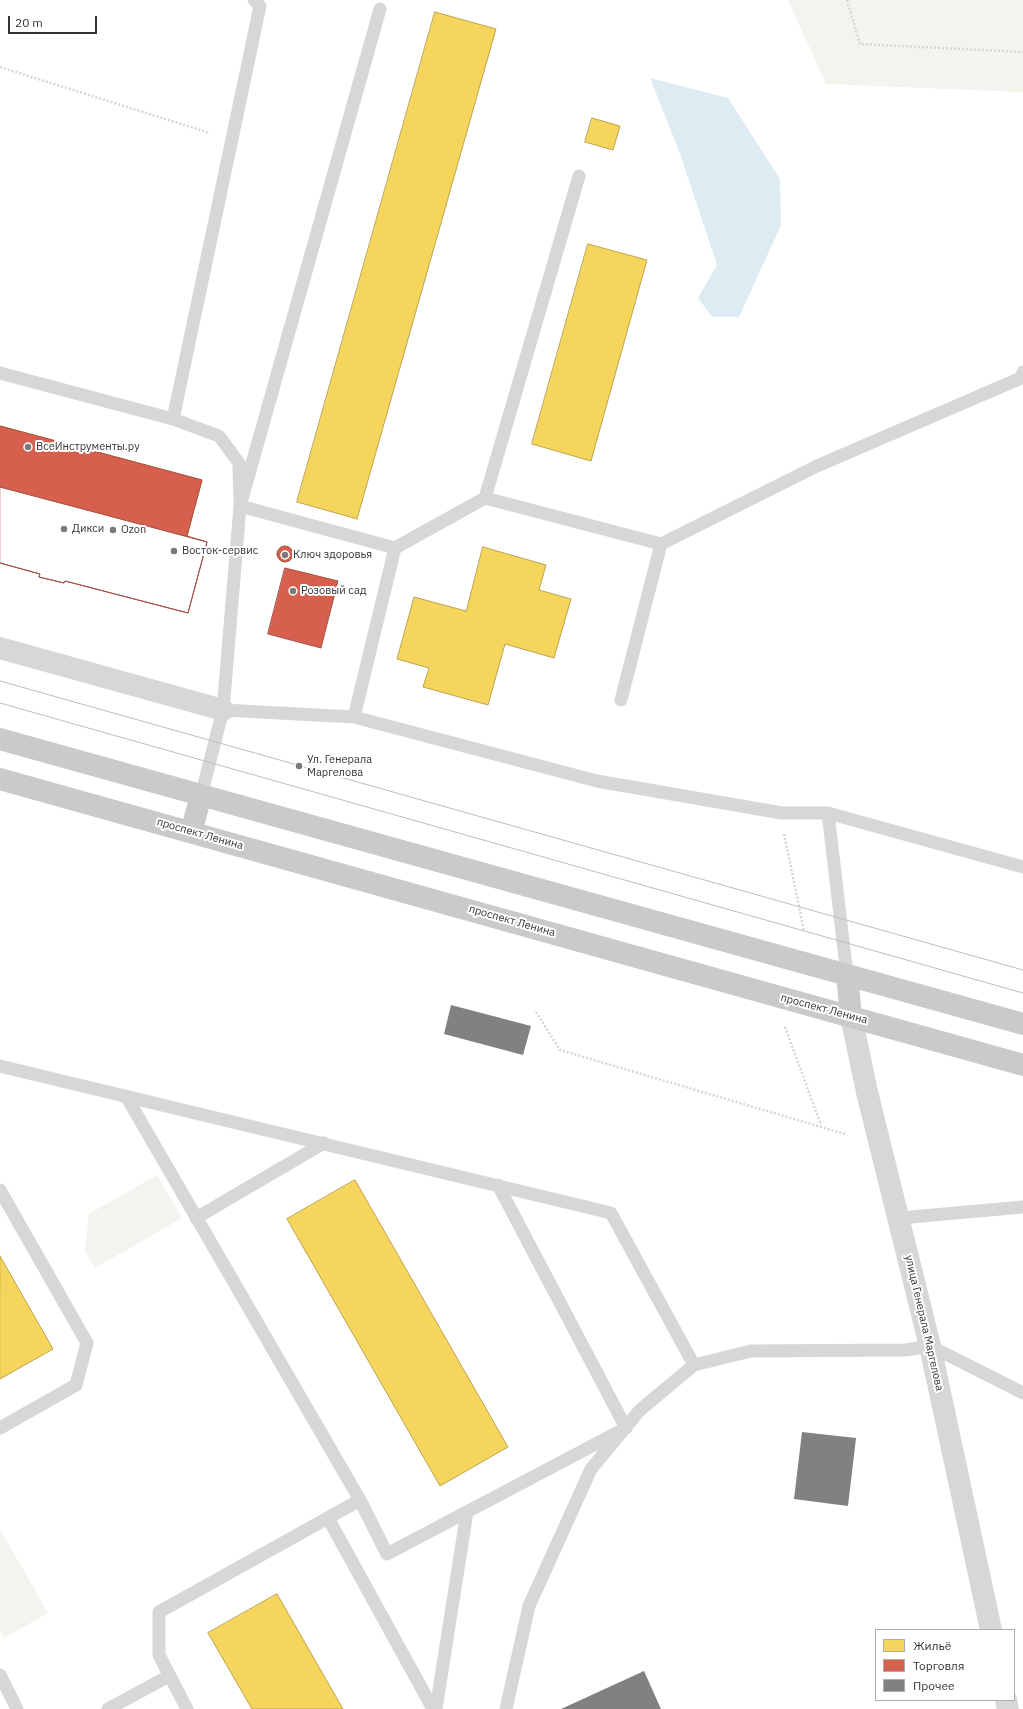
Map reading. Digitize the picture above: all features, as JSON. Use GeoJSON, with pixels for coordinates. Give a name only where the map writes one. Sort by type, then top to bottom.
{"type":"FeatureCollection","features":[{"type":"Feature","properties":{"kind":"main road"},"geometry":{"type":"LineString","coordinates":[[0,739],[1023,1024]]}},
{"type":"Feature","properties":{"kind":"main road","name":"проспект Ленина"},"geometry":{"type":"LineString","coordinates":[[0,779],[1023,1065]]}},
{"type":"Feature","properties":{"kind":"main road"},"geometry":{"type":"LineString","coordinates":[[191,832],[201,796]]}},
{"type":"Feature","properties":{"kind":"main road"},"geometry":{"type":"LineString","coordinates":[[847,975],[851,1016]]}},
{"type":"Feature","properties":{"kind":"street"},"geometry":{"type":"LineString","coordinates":[[0,648],[223,710]]}},
{"type":"Feature","properties":{"kind":"street","name":"улица Генерала Маргелова"},"geometry":{"type":"LineString","coordinates":[[851,1016],[867,1092],[900,1218],[930,1346],[991,1629]]}},
{"type":"Feature","properties":{"kind":"lane"},"geometry":{"type":"LineString","coordinates":[[173,419],[260,6],[254,0]]}},
{"type":"Feature","properties":{"kind":"lane"},"geometry":{"type":"LineString","coordinates":[[240,506],[380,9]]}},
{"type":"Feature","properties":{"kind":"lane"},"geometry":{"type":"LineString","coordinates":[[485,498],[579,176]]}},
{"type":"Feature","properties":{"kind":"lane"},"geometry":{"type":"LineString","coordinates":[[240,506],[395,548],[485,498],[661,544],[817,466],[1021,378],[1023,372]]}},
{"type":"Feature","properties":{"kind":"lane"},"geometry":{"type":"LineString","coordinates":[[0,373],[173,419],[219,436],[239,463],[240,506],[223,710],[201,796]]}},
{"type":"Feature","properties":{"kind":"lane"},"geometry":{"type":"LineString","coordinates":[[621,700],[661,544]]}},
{"type":"Feature","properties":{"kind":"lane"},"geometry":{"type":"LineString","coordinates":[[354,717],[395,548]]}},
{"type":"Feature","properties":{"kind":"lane"},"geometry":{"type":"LineString","coordinates":[[223,710],[354,717],[597,781],[782,813],[828,812],[1023,867]]}},
{"type":"Feature","properties":{"kind":"lane"},"geometry":{"type":"LineString","coordinates":[[828,812],[847,975]]}},
{"type":"Feature","properties":{"kind":"lane"},"geometry":{"type":"LineString","coordinates":[[0,1066],[611,1213],[694,1365]]}},
{"type":"Feature","properties":{"kind":"lane"},"geometry":{"type":"LineString","coordinates":[[126,1096],[360,1500],[386,1554],[626,1428]]}},
{"type":"Feature","properties":{"kind":"lane"},"geometry":{"type":"LineString","coordinates":[[196,1218],[324,1143]]}},
{"type":"Feature","properties":{"kind":"lane"},"geometry":{"type":"LineString","coordinates":[[498,1185],[626,1428]]}},
{"type":"Feature","properties":{"kind":"lane"},"geometry":{"type":"LineString","coordinates":[[0,1190],[87,1343],[76,1385],[0,1428]]}},
{"type":"Feature","properties":{"kind":"lane"},"geometry":{"type":"LineString","coordinates":[[900,1218],[1023,1207]]}},
{"type":"Feature","properties":{"kind":"lane"},"geometry":{"type":"LineString","coordinates":[[506,1709],[529,1606],[591,1469],[640,1410],[694,1365],[751,1352],[906,1350],[930,1346],[1023,1393]]}},
{"type":"Feature","properties":{"kind":"lane"},"geometry":{"type":"LineString","coordinates":[[187,1709],[158,1655],[159,1612],[360,1500]]}},
{"type":"Feature","properties":{"kind":"lane"},"geometry":{"type":"LineString","coordinates":[[436,1709],[467,1512]]}},
{"type":"Feature","properties":{"kind":"lane"},"geometry":{"type":"LineString","coordinates":[[328,1518],[433,1709]]}},
{"type":"Feature","properties":{"kind":"lane"},"geometry":{"type":"LineString","coordinates":[[0,1675],[17,1709]]}},
{"type":"Feature","properties":{"kind":"lane"},"geometry":{"type":"LineString","coordinates":[[108,1709],[169,1676]]}},
{"type":"Feature","properties":{"kind":"path"},"geometry":{"type":"LineString","coordinates":[[847,0],[860,44],[1023,52]]}},
{"type":"Feature","properties":{"kind":"path"},"geometry":{"type":"LineString","coordinates":[[0,68],[232,140]]}},
{"type":"Feature","properties":{"kind":"path"},"geometry":{"type":"LineString","coordinates":[[783,830],[804,931]]}},
{"type":"Feature","properties":{"kind":"path"},"geometry":{"type":"LineString","coordinates":[[536,1012],[560,1050],[845,1134]]}},
{"type":"Feature","properties":{"kind":"path"},"geometry":{"type":"LineString","coordinates":[[784,1024],[821,1126]]}},
{"type":"Feature","properties":{"kind":"shaded area"},"geometry":{"type":"Polygon","coordinates":[[[788,0],[1023,0],[1023,92],[826,84],[788,0]]]}},
{"type":"Feature","properties":{"kind":"shaded area"},"geometry":{"type":"Polygon","coordinates":[[[650,78],[728,98],[780,179],[781,225],[739,317],[712,317],[698,298],[717,265],[679,151],[650,78]]]}},
{"type":"Feature","properties":{"kind":"shaded area"},"geometry":{"type":"Polygon","coordinates":[[[157,1175],[182,1218],[95,1268],[85,1250],[89,1214],[157,1175]]]}},
{"type":"Feature","properties":{"kind":"shaded area"},"geometry":{"type":"Polygon","coordinates":[[[1,1531],[48,1613],[4,1638],[0,1631],[1,1531]]]}},
{"type":"Feature","properties":{"kind":"building: Жильё"},"geometry":{"type":"Polygon","coordinates":[[[435,12],[496,29],[357,519],[297,502],[435,12]]]}},
{"type":"Feature","properties":{"kind":"building: Жильё"},"geometry":{"type":"Polygon","coordinates":[[[592,118],[620,126],[613,150],[585,142],[592,118]]]}},
{"type":"Feature","properties":{"kind":"building: Жильё"},"geometry":{"type":"Polygon","coordinates":[[[588,244],[647,260],[591,461],[532,444],[588,244]]]}},
{"type":"Feature","properties":{"kind":"building: Жильё"},"geometry":{"type":"Polygon","coordinates":[[[0,426],[202,480],[187,536],[0,487],[0,426]]]}},
{"type":"Feature","properties":{"kind":"building: Жильё"},"geometry":{"type":"Polygon","coordinates":[[[483,547],[546,565],[539,590],[571,599],[554,658],[505,644],[488,705],[423,687],[429,668],[397,659],[414,597],[466,611],[483,547]]]}},
{"type":"Feature","properties":{"kind":"building: Жильё"},"geometry":{"type":"Polygon","coordinates":[[[355,1180],[508,1447],[440,1486],[287,1219],[355,1180]]]}},
{"type":"Feature","properties":{"kind":"building: Жильё"},"geometry":{"type":"Polygon","coordinates":[[[0,1256],[53,1349],[0,1379],[0,1256]]]}},
{"type":"Feature","properties":{"kind":"building: Жильё"},"geometry":{"type":"Polygon","coordinates":[[[277,1594],[343,1709],[252,1709],[208,1633],[277,1594]]]}},
{"type":"Feature","properties":{"kind":"building: Торговля"},"geometry":{"type":"Polygon","coordinates":[[[0,426],[202,480],[187,536],[207,542],[188,613],[65,581],[64,583],[39,577],[40,574],[0,563],[0,426]]]}},
{"type":"Feature","properties":{"kind":"building: Торговля"},"geometry":{"type":"Polygon","coordinates":[[[0,487],[207,542],[188,613],[65,581],[64,583],[39,577],[40,574],[0,563],[0,487]]]}},
{"type":"Feature","properties":{"kind":"building: Торговля","name":"Ключ здоровья"},"geometry":{"type":"Polygon","coordinates":[[[285,546],[291,548],[293,554],[291,560],[285,562],[279,560],[277,554],[279,548],[285,546]]]}},
{"type":"Feature","properties":{"kind":"building: Торговля"},"geometry":{"type":"Polygon","coordinates":[[[285,568],[338,581],[321,648],[268,634],[285,568]]]}},
{"type":"Feature","properties":{"kind":"building: Прочее"},"geometry":{"type":"Polygon","coordinates":[[[451,1005],[531,1026],[523,1055],[444,1034],[451,1005]]]}},
{"type":"Feature","properties":{"kind":"building: Прочее"},"geometry":{"type":"Polygon","coordinates":[[[802,1432],[856,1438],[848,1506],[794,1499],[802,1432]]]}},
{"type":"Feature","properties":{"kind":"building: Прочее"},"geometry":{"type":"Polygon","coordinates":[[[644,1671],[661,1709],[561,1709],[644,1671]]]}},
{"type":"Feature","properties":{"kind":"tram line"},"geometry":{"type":"LineString","coordinates":[[0,681],[1023,970]]}},
{"type":"Feature","properties":{"kind":"tram line"},"geometry":{"type":"LineString","coordinates":[[0,703],[1023,993]]}},
{"type":"Feature","properties":{"kind":"place","name":"ВсеИнструменты.ру"},"geometry":{"type":"Point","coordinates":[28,447]}},
{"type":"Feature","properties":{"kind":"place","name":"Дикси"},"geometry":{"type":"Point","coordinates":[64,529]}},
{"type":"Feature","properties":{"kind":"place","name":"Ozon"},"geometry":{"type":"Point","coordinates":[113,530]}},
{"type":"Feature","properties":{"kind":"place","name":"Восток-сервис"},"geometry":{"type":"Point","coordinates":[174,551]}},
{"type":"Feature","properties":{"kind":"place","name":"Ключ здоровья"},"geometry":{"type":"Point","coordinates":[285,555]}},
{"type":"Feature","properties":{"kind":"place","name":"Розовый сад"},"geometry":{"type":"Point","coordinates":[293,591]}},
{"type":"Feature","properties":{"kind":"place","name":"Ул. Генерала Маргелова"},"geometry":{"type":"Point","coordinates":[299,766]}}]}
